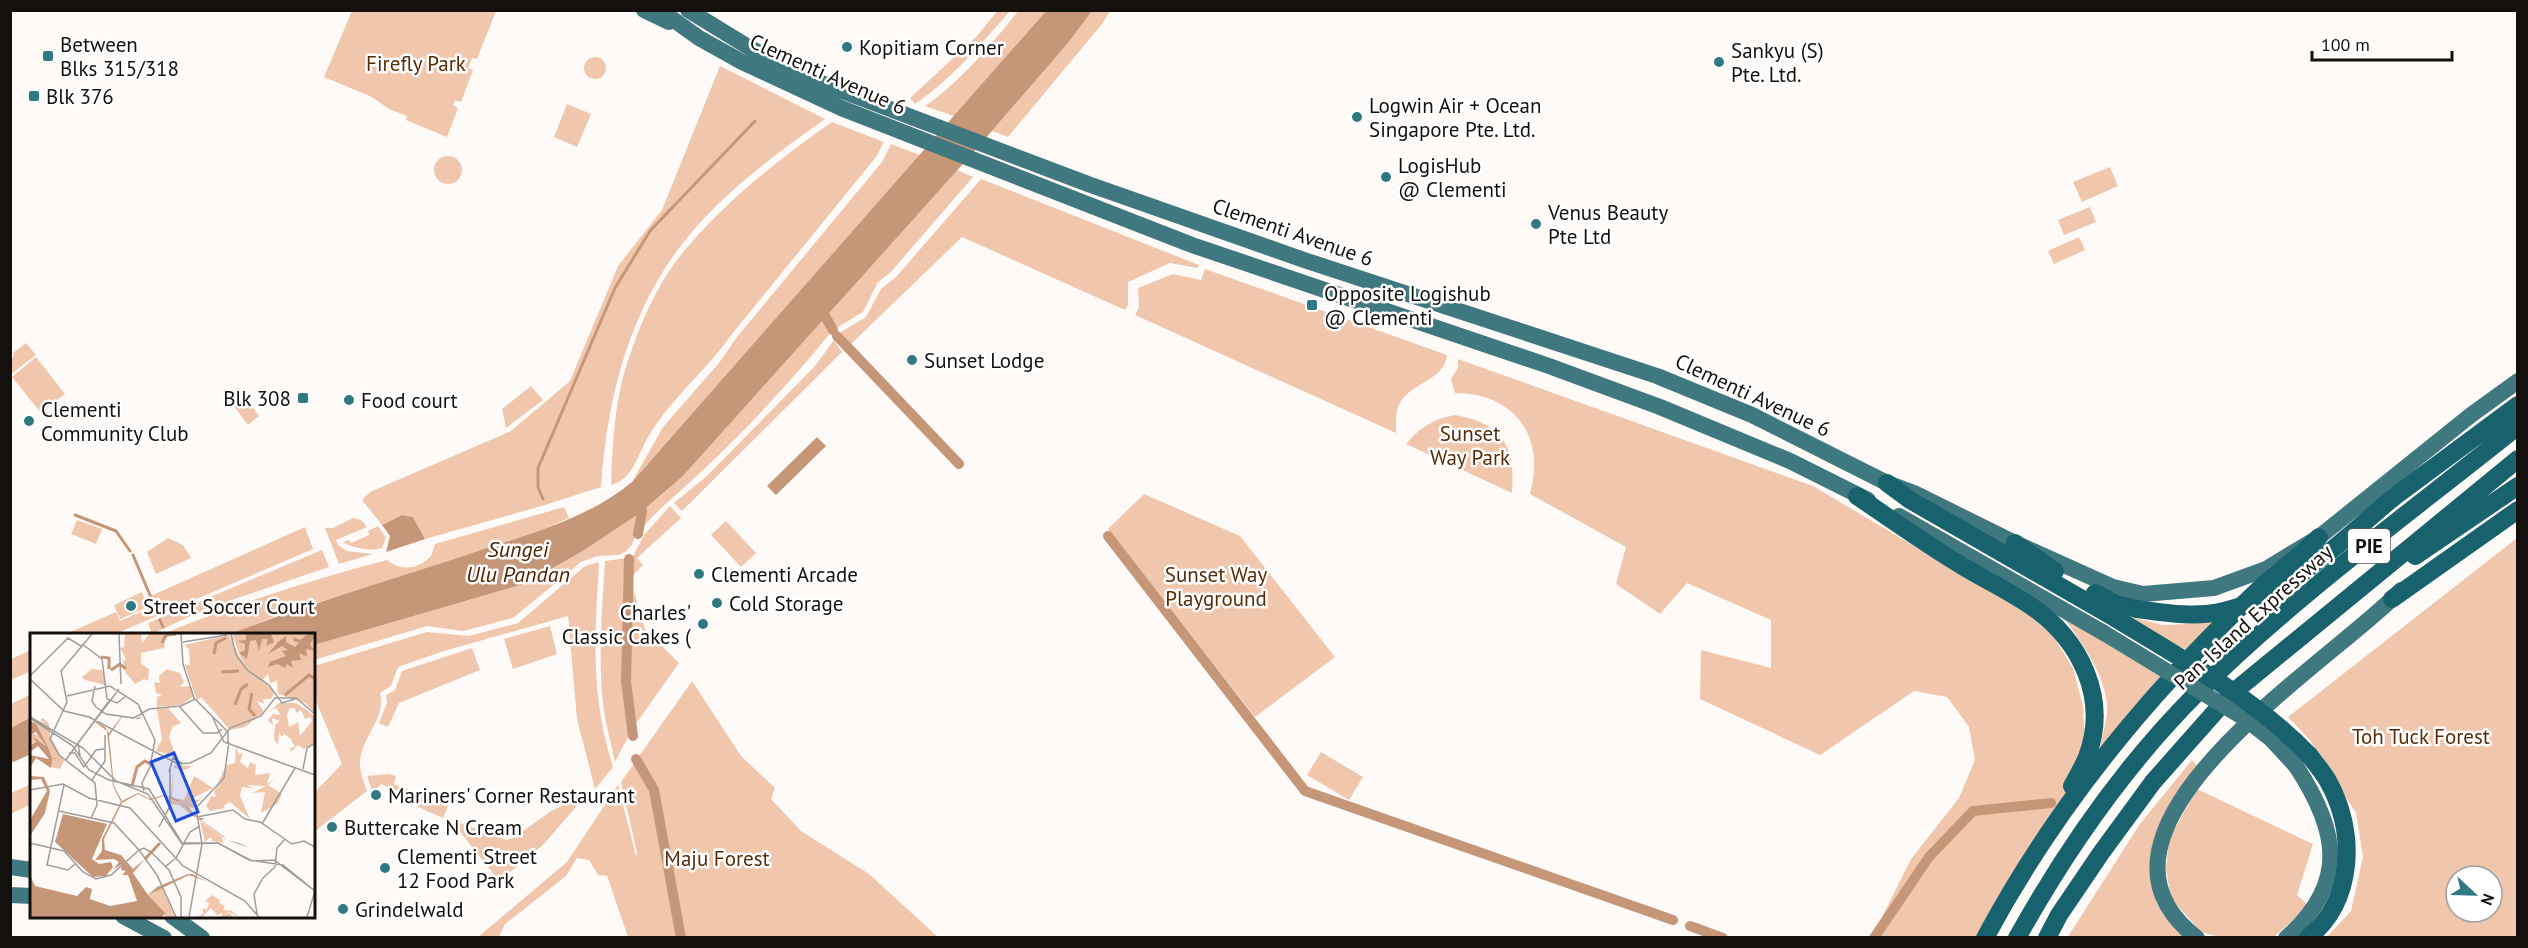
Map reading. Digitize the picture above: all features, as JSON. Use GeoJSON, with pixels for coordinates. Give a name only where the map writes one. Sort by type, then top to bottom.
{"type":"FeatureCollection","features":[{"type":"Feature","properties":{"kind":"highway"},"geometry":{"type":"LineString","coordinates":[[2015,543],[2072,582],[2116,604],[2190,615],[2223,612],[2275,590],[2304,570],[2394,497],[2517,405]]}},
{"type":"Feature","properties":{"kind":"highway","name":"Pan-Island Expressway"},"geometry":{"type":"LineString","coordinates":[[2017,938],[2037,901],[2077,840],[2132,768],[2195,695],[2223,668],[2317,588],[2517,426]]}},
{"type":"Feature","properties":{"kind":"highway","name":"Pan-Island Expressway"},"geometry":{"type":"LineString","coordinates":[[2047,938],[2059,915],[2127,817],[2153,782],[2214,712],[2245,682],[2348,600],[2439,521],[2517,459]]}},
{"type":"Feature","properties":{"kind":"highway"},"geometry":{"type":"LineString","coordinates":[[1887,483],[1910,500],[2115,618],[2254,705],[2283,728],[2303,760],[2328,781],[2338,804],[2344,828],[2347,854],[2345,877],[2338,899],[2322,927],[2308,938]]}},
{"type":"Feature","properties":{"kind":"highway"},"geometry":{"type":"LineString","coordinates":[[2348,600],[2375,584],[2517,486]]}},
{"type":"Feature","properties":{"kind":"highway"},"geometry":{"type":"LineString","coordinates":[[1857,496],[1963,566],[2032,607],[2064,634],[2085,666],[2094,699],[2094,728],[2087,757],[2059,815]]}},
{"type":"Feature","properties":{"kind":"highway"},"geometry":{"type":"LineString","coordinates":[[2392,599],[2517,510]]}},
{"type":"Feature","properties":{"kind":"highway"},"geometry":{"type":"LineString","coordinates":[[1985,938],[2020,875],[2059,815],[2168,682],[2255,593],[2319,537]]}},
{"type":"Feature","properties":{"kind":"main road","name":"Clementi Avenue 6"},"geometry":{"type":"LineString","coordinates":[[644,10],[778,71],[874,104],[1088,184],[1304,260],[1657,376],[1752,416],[1887,483],[1914,493],[2015,543],[2113,587],[2143,594],[2214,588],[2266,569],[2319,537],[2517,381]]}},
{"type":"Feature","properties":{"kind":"main road","name":"Clementi Avenue 6"},"geometry":{"type":"LineString","coordinates":[[660,10],[691,33]]}},
{"type":"Feature","properties":{"kind":"main road","name":"Clementi Avenue 6"},"geometry":{"type":"LineString","coordinates":[[689,11],[778,71],[842,108],[1208,251],[1549,366],[1660,407],[1790,461],[1875,503],[2104,633],[2244,718],[2303,760],[2323,811],[2329,834],[2330,858],[2327,879],[2316,907],[2286,938]]}},
{"type":"Feature","properties":{"kind":"main road"},"geometry":{"type":"LineString","coordinates":[[2197,938],[2175,918],[2166,905],[2159,880],[2159,852],[2163,835],[2177,808],[2207,764],[2241,728],[2392,599],[2404,586],[2517,500]]}},
{"type":"Feature","properties":{"kind":"main road"},"geometry":{"type":"LineString","coordinates":[[10,867],[30,870]]}},
{"type":"Feature","properties":{"kind":"main road"},"geometry":{"type":"LineString","coordinates":[[10,895],[30,896]]}},
{"type":"Feature","properties":{"kind":"main road"},"geometry":{"type":"LineString","coordinates":[[127,918],[164,938]]}},
{"type":"Feature","properties":{"kind":"main road"},"geometry":{"type":"LineString","coordinates":[[175,918],[202,938]]}},
{"type":"Feature","properties":{"kind":"green space"},"geometry":{"type":"Polygon","coordinates":[[[998,10],[1010,11],[954,72],[915,104],[910,98],[977,36],[998,10]]]}},
{"type":"Feature","properties":{"kind":"green space","name":"Firefly Park"},"geometry":{"type":"Polygon","coordinates":[[[352,11],[496,11],[477,59],[472,58],[468,68],[473,70],[461,102],[455,100],[453,105],[458,108],[447,137],[406,120],[407,116],[389,109],[372,97],[324,77],[352,11]]]}},
{"type":"Feature","properties":{"kind":"green space"},"geometry":{"type":"Polygon","coordinates":[[[1018,11],[1046,11],[954,116],[925,106],[962,75],[1018,11]]]}},
{"type":"Feature","properties":{"kind":"green space"},"geometry":{"type":"Polygon","coordinates":[[[1092,11],[1110,11],[1102,24],[1008,137],[992,131],[1068,43],[1092,11]]]}},
{"type":"Feature","properties":{"kind":"green space"},"geometry":{"type":"Polygon","coordinates":[[[595,57],[603,60],[606,68],[603,76],[595,79],[587,76],[584,68],[587,60],[595,57]]]}},
{"type":"Feature","properties":{"kind":"green space"},"geometry":{"type":"Polygon","coordinates":[[[720,66],[825,119],[766,162],[711,211],[679,248],[661,275],[633,332],[623,362],[608,423],[601,487],[425,539],[413,517],[402,515],[382,525],[362,500],[370,492],[511,431],[570,381],[618,266],[662,210],[720,66]]]}},
{"type":"Feature","properties":{"kind":"green space"},"geometry":{"type":"Polygon","coordinates":[[[567,104],[591,114],[577,147],[554,137],[567,104]]]}},
{"type":"Feature","properties":{"kind":"green space"},"geometry":{"type":"Polygon","coordinates":[[[832,122],[884,142],[876,157],[722,348],[666,411],[647,439],[629,473],[611,485],[614,433],[622,381],[639,329],[664,279],[685,250],[736,197],[832,122]]]}},
{"type":"Feature","properties":{"kind":"green space"},"geometry":{"type":"Polygon","coordinates":[[[891,144],[920,155],[632,482],[663,427],[719,363],[737,337],[882,162],[891,144]]]}},
{"type":"Feature","properties":{"kind":"green space"},"geometry":{"type":"Polygon","coordinates":[[[448,156],[458,160],[462,170],[458,180],[448,184],[438,180],[434,170],[438,160],[448,156]]]}},
{"type":"Feature","properties":{"kind":"green space"},"geometry":{"type":"Polygon","coordinates":[[[2110,167],[2118,186],[2082,202],[2073,182],[2110,167]]]}},
{"type":"Feature","properties":{"kind":"green space"},"geometry":{"type":"Polygon","coordinates":[[[957,170],[973,177],[890,273],[878,282],[863,312],[835,329],[826,315],[957,170]]]}},
{"type":"Feature","properties":{"kind":"green space"},"geometry":{"type":"Polygon","coordinates":[[[981,179],[1199,265],[1197,268],[1170,263],[1128,282],[1128,305],[1125,310],[962,237],[851,344],[841,332],[866,317],[881,289],[897,276],[981,179]]]}},
{"type":"Feature","properties":{"kind":"green space"},"geometry":{"type":"Polygon","coordinates":[[[2090,207],[2096,222],[2064,235],[2058,220],[2090,207]]]}},
{"type":"Feature","properties":{"kind":"green space"},"geometry":{"type":"Polygon","coordinates":[[[2079,237],[2085,250],[2054,264],[2048,251],[2079,237]]]}},
{"type":"Feature","properties":{"kind":"green space"},"geometry":{"type":"Polygon","coordinates":[[[1205,269],[1447,355],[1444,364],[1433,377],[1404,397],[1397,411],[1396,433],[1135,315],[1139,307],[1138,288],[1173,274],[1201,280],[1205,269]]]}},
{"type":"Feature","properties":{"kind":"green space"},"geometry":{"type":"Polygon","coordinates":[[[824,317],[832,331],[770,403],[640,531],[644,510],[682,477],[824,317]]]}},
{"type":"Feature","properties":{"kind":"green space"},"geometry":{"type":"Polygon","coordinates":[[[834,340],[842,352],[682,511],[674,503],[707,476],[815,366],[834,340]]]}},
{"type":"Feature","properties":{"kind":"green space"},"geometry":{"type":"Polygon","coordinates":[[[26,343],[36,355],[11,374],[13,353],[26,343]]]}},
{"type":"Feature","properties":{"kind":"green space"},"geometry":{"type":"Polygon","coordinates":[[[36,357],[65,394],[41,413],[12,377],[36,357]]]}},
{"type":"Feature","properties":{"kind":"green space"},"geometry":{"type":"Polygon","coordinates":[[[1458,359],[1813,486],[2027,613],[2054,637],[2073,668],[2083,706],[2085,746],[2069,794],[1981,937],[1872,937],[1911,859],[1959,798],[1975,760],[1969,727],[1947,697],[1914,691],[1820,755],[1700,699],[1701,650],[1771,668],[1771,620],[1687,583],[1660,614],[1616,584],[1626,547],[1530,494],[1534,473],[1533,454],[1529,437],[1521,422],[1509,410],[1494,401],[1476,395],[1455,393],[1451,379],[1458,368],[1458,359]]]}},
{"type":"Feature","properties":{"kind":"green space"},"geometry":{"type":"Polygon","coordinates":[[[531,386],[543,400],[506,428],[502,409],[531,386]]]}},
{"type":"Feature","properties":{"kind":"green space"},"geometry":{"type":"Polygon","coordinates":[[[239,388],[259,416],[248,425],[227,397],[239,388]]]}},
{"type":"Feature","properties":{"kind":"green space","name":"Sunset Way Park"},"geometry":{"type":"Polygon","coordinates":[[[1455,415],[1484,424],[1503,439],[1511,462],[1512,493],[1406,444],[1428,425],[1455,415]]]}},
{"type":"Feature","properties":{"kind":"green space","name":"Sunset Way Playground"},"geometry":{"type":"Polygon","coordinates":[[[1144,494],[1240,536],[1335,657],[1255,717],[1108,529],[1144,494]]]}},
{"type":"Feature","properties":{"kind":"green space"},"geometry":{"type":"Polygon","coordinates":[[[670,506],[681,518],[637,558],[643,565],[630,578],[645,629],[679,663],[633,728],[628,680],[627,624],[631,560],[644,535],[670,506]]]}},
{"type":"Feature","properties":{"kind":"green space"},"geometry":{"type":"Polygon","coordinates":[[[564,507],[569,518],[391,581],[295,609],[233,633],[165,633],[302,584],[387,560],[399,566],[416,566],[431,556],[435,544],[564,507]]]}},
{"type":"Feature","properties":{"kind":"green space"},"geometry":{"type":"Polygon","coordinates":[[[640,513],[632,545],[626,551],[619,555],[597,556],[581,562],[513,618],[463,631],[427,626],[315,660],[315,645],[527,583],[586,549],[640,513]]]}},
{"type":"Feature","properties":{"kind":"green space"},"geometry":{"type":"Polygon","coordinates":[[[353,518],[361,520],[367,527],[336,540],[338,545],[347,551],[373,554],[339,564],[325,528],[333,528],[353,518]]]}},
{"type":"Feature","properties":{"kind":"green space"},"geometry":{"type":"Polygon","coordinates":[[[77,520],[102,529],[96,544],[71,534],[77,520]]]}},
{"type":"Feature","properties":{"kind":"green space"},"geometry":{"type":"Polygon","coordinates":[[[726,521],[756,553],[741,567],[711,535],[726,521]]]}},
{"type":"Feature","properties":{"kind":"green space"},"geometry":{"type":"Polygon","coordinates":[[[378,526],[386,537],[382,548],[362,549],[343,542],[349,540],[351,543],[369,535],[368,531],[378,526]]]}},
{"type":"Feature","properties":{"kind":"green space"},"geometry":{"type":"Polygon","coordinates":[[[305,527],[313,549],[117,633],[68,633],[116,612],[120,621],[149,608],[146,598],[305,527]]]}},
{"type":"Feature","properties":{"kind":"green space"},"geometry":{"type":"Polygon","coordinates":[[[168,538],[183,545],[191,558],[156,574],[147,552],[168,538]]]}},
{"type":"Feature","properties":{"kind":"green space","name":"Toh Tuck Forest"},"geometry":{"type":"Polygon","coordinates":[[[2517,538],[2517,937],[2327,937],[2351,911],[2363,857],[2356,813],[2309,739],[2288,717],[2517,538]]]}},
{"type":"Feature","properties":{"kind":"green space"},"geometry":{"type":"Polygon","coordinates":[[[322,550],[329,567],[208,608],[154,633],[152,633],[148,623],[322,550]]]}},
{"type":"Feature","properties":{"kind":"green space"},"geometry":{"type":"Polygon","coordinates":[[[627,558],[624,682],[631,731],[615,762],[605,718],[602,685],[601,650],[605,561],[627,558]]]}},
{"type":"Feature","properties":{"kind":"green space"},"geometry":{"type":"Polygon","coordinates":[[[599,562],[597,690],[613,767],[595,789],[577,719],[568,616],[444,651],[398,667],[391,686],[380,693],[380,711],[361,755],[361,771],[367,791],[315,831],[315,792],[342,764],[315,698],[315,666],[427,632],[469,636],[518,623],[585,566],[599,562]]]}},
{"type":"Feature","properties":{"kind":"green space","name":"Street Soccer Court"},"geometry":{"type":"Polygon","coordinates":[[[142,592],[148,607],[120,619],[114,605],[142,592]]]}},
{"type":"Feature","properties":{"kind":"green space"},"geometry":{"type":"Polygon","coordinates":[[[2112,612],[2163,625],[2190,624],[2220,617],[2191,652],[2112,612]]]}},
{"type":"Feature","properties":{"kind":"green space"},"geometry":{"type":"Polygon","coordinates":[[[2064,618],[2165,675],[2100,749],[2107,712],[2104,687],[2093,662],[2064,618]]]}},
{"type":"Feature","properties":{"kind":"green space"},"geometry":{"type":"Polygon","coordinates":[[[550,626],[557,654],[513,669],[504,639],[550,626]]]}},
{"type":"Feature","properties":{"kind":"green space"},"geometry":{"type":"Polygon","coordinates":[[[472,648],[480,670],[399,703],[388,727],[379,723],[387,703],[386,695],[395,690],[402,671],[472,648]]]}},
{"type":"Feature","properties":{"kind":"green space"},"geometry":{"type":"Polygon","coordinates":[[[30,650],[30,671],[11,680],[11,659],[30,650]]]}},
{"type":"Feature","properties":{"kind":"green space","name":"Maju Forest"},"geometry":{"type":"Polygon","coordinates":[[[692,681],[741,756],[775,788],[771,799],[801,831],[869,874],[938,937],[628,937],[607,876],[598,875],[589,860],[577,858],[566,876],[505,924],[499,937],[478,937],[567,862],[618,785],[636,856],[621,782],[692,681]]]}},
{"type":"Feature","properties":{"kind":"green space"},"geometry":{"type":"Polygon","coordinates":[[[30,694],[30,718],[11,728],[11,704],[30,694]]]}},
{"type":"Feature","properties":{"kind":"green space"},"geometry":{"type":"Polygon","coordinates":[[[1321,752],[1363,777],[1349,800],[1307,775],[1321,752]]]}},
{"type":"Feature","properties":{"kind":"green space"},"geometry":{"type":"Polygon","coordinates":[[[2192,760],[2198,766],[2177,797],[2160,830],[2151,866],[2152,884],[2159,908],[2170,922],[2187,937],[2067,938],[2140,824],[2192,760]]]}},
{"type":"Feature","properties":{"kind":"green space"},"geometry":{"type":"Polygon","coordinates":[[[389,774],[396,776],[394,784],[448,806],[443,818],[418,807],[412,797],[381,784],[373,793],[367,776],[389,774]]]}},
{"type":"Feature","properties":{"kind":"green space"},"geometry":{"type":"Polygon","coordinates":[[[30,784],[30,804],[11,814],[11,793],[30,784]]]}},
{"type":"Feature","properties":{"kind":"green space"},"geometry":{"type":"Polygon","coordinates":[[[2197,789],[2313,844],[2297,895],[2309,906],[2275,936],[2219,937],[2201,932],[2171,898],[2166,869],[2169,839],[2197,789]]]}},
{"type":"Feature","properties":{"kind":"green space"},"geometry":{"type":"Polygon","coordinates":[[[579,798],[581,801],[543,845],[499,881],[454,824],[455,821],[506,840],[515,837],[551,811],[579,798]]]}},
{"type":"Feature","properties":{"kind":"water","name":"Sungei Ulu Pandan"},"geometry":{"type":"Polygon","coordinates":[[[1046,11],[1092,11],[1068,43],[979,146],[682,477],[640,513],[586,549],[527,583],[315,645],[315,633],[233,633],[542,530],[598,505],[632,482],[1046,11]]]}},
{"type":"Feature","properties":{"kind":"water"},"geometry":{"type":"Polygon","coordinates":[[[817,437],[826,446],[776,495],[767,486],[817,437]]]}},
{"type":"Feature","properties":{"kind":"water"},"geometry":{"type":"Polygon","coordinates":[[[402,515],[413,517],[425,539],[386,552],[390,536],[382,525],[402,515]]]}},
{"type":"Feature","properties":{"kind":"water"},"geometry":{"type":"Polygon","coordinates":[[[30,718],[30,754],[11,763],[11,728],[30,718]]]}},
{"type":"Feature","properties":{"kind":"waterway"},"geometry":{"type":"LineString","coordinates":[[543,499],[538,487],[538,468],[615,288],[650,231],[755,121]]}},
{"type":"Feature","properties":{"kind":"waterway"},"geometry":{"type":"LineString","coordinates":[[825,316],[833,330]]}},
{"type":"Feature","properties":{"kind":"waterway"},"geometry":{"type":"LineString","coordinates":[[837,336],[959,464]]}},
{"type":"Feature","properties":{"kind":"waterway"},"geometry":{"type":"LineString","coordinates":[[638,534],[642,511]]}},
{"type":"Feature","properties":{"kind":"waterway"},"geometry":{"type":"LineString","coordinates":[[75,515],[116,531],[130,551]]}},
{"type":"Feature","properties":{"kind":"waterway"},"geometry":{"type":"LineString","coordinates":[[1108,536],[1305,791],[1673,920]]}},
{"type":"Feature","properties":{"kind":"waterway"},"geometry":{"type":"LineString","coordinates":[[133,555],[158,614]]}},
{"type":"Feature","properties":{"kind":"waterway"},"geometry":{"type":"LineString","coordinates":[[629,559],[626,681],[633,736]]}},
{"type":"Feature","properties":{"kind":"waterway"},"geometry":{"type":"LineString","coordinates":[[160,620],[163,627]]}},
{"type":"Feature","properties":{"kind":"waterway"},"geometry":{"type":"LineString","coordinates":[[636,759],[654,790],[681,938]]}},
{"type":"Feature","properties":{"kind":"waterway"},"geometry":{"type":"LineString","coordinates":[[1874,938],[1929,857],[1973,811],[2051,803]]}},
{"type":"Feature","properties":{"kind":"waterway"},"geometry":{"type":"LineString","coordinates":[[1690,926],[1723,938]]}},
{"type":"Feature","properties":{"kind":"place","name":"Kopitiam Corner"},"geometry":{"type":"Point","coordinates":[847,47]}},
{"type":"Feature","properties":{"kind":"place","name":"Between Blks 315/318"},"geometry":{"type":"Point","coordinates":[48,56]}},
{"type":"Feature","properties":{"kind":"place","name":"Sankyu (S) Pte. Ltd."},"geometry":{"type":"Point","coordinates":[1719,62]}},
{"type":"Feature","properties":{"kind":"place","name":"Blk 376"},"geometry":{"type":"Point","coordinates":[34,96]}},
{"type":"Feature","properties":{"kind":"place","name":"Logwin Air + Ocean Singapore Pte. Ltd."},"geometry":{"type":"Point","coordinates":[1357,117]}},
{"type":"Feature","properties":{"kind":"place","name":"LogisHub @ Clementi"},"geometry":{"type":"Point","coordinates":[1386,177]}},
{"type":"Feature","properties":{"kind":"place","name":"Venus Beauty Pte Ltd"},"geometry":{"type":"Point","coordinates":[1536,224]}},
{"type":"Feature","properties":{"kind":"place","name":"Opposite Logishub @ Clementi"},"geometry":{"type":"Point","coordinates":[1312,305]}},
{"type":"Feature","properties":{"kind":"place","name":"Sunset Lodge"},"geometry":{"type":"Point","coordinates":[912,360]}},
{"type":"Feature","properties":{"kind":"place","name":"Blk 308"},"geometry":{"type":"Point","coordinates":[303,398]}},
{"type":"Feature","properties":{"kind":"place","name":"Food court"},"geometry":{"type":"Point","coordinates":[349,400]}},
{"type":"Feature","properties":{"kind":"place","name":"Clementi Community Club"},"geometry":{"type":"Point","coordinates":[29,421]}},
{"type":"Feature","properties":{"kind":"place","name":"Clementi Arcade"},"geometry":{"type":"Point","coordinates":[699,574]}},
{"type":"Feature","properties":{"kind":"place","name":"Cold Storage"},"geometry":{"type":"Point","coordinates":[717,603]}},
{"type":"Feature","properties":{"kind":"place","name":"Street Soccer Court"},"geometry":{"type":"Point","coordinates":[131,606]}},
{"type":"Feature","properties":{"kind":"place","name":"Charles' Classic Cakes ("},"geometry":{"type":"Point","coordinates":[703,624]}},
{"type":"Feature","properties":{"kind":"place","name":"Mariners' Corner Restaurant"},"geometry":{"type":"Point","coordinates":[376,795]}},
{"type":"Feature","properties":{"kind":"place","name":"Buttercake N Cream"},"geometry":{"type":"Point","coordinates":[332,827]}},
{"type":"Feature","properties":{"kind":"place","name":"Clementi Street 12 Food Park"},"geometry":{"type":"Point","coordinates":[385,868]}},
{"type":"Feature","properties":{"kind":"place","name":"Grindelwald"},"geometry":{"type":"Point","coordinates":[343,909]}}]}
